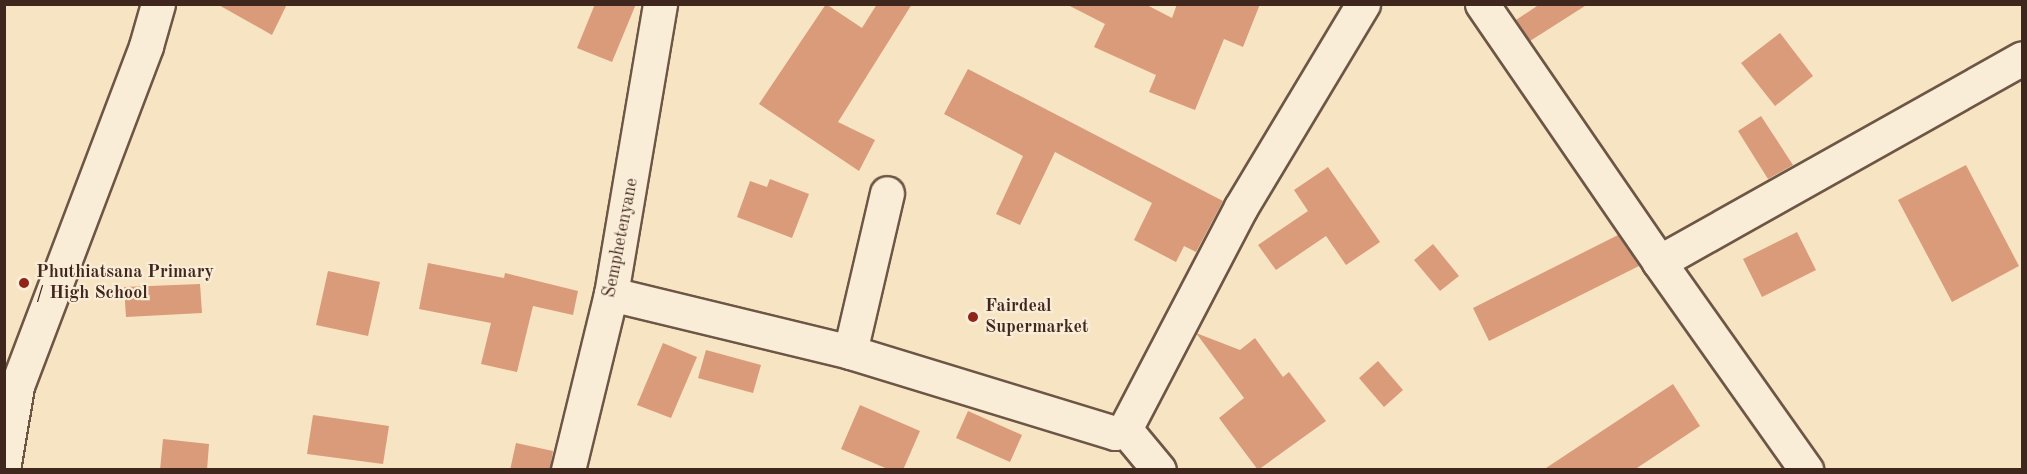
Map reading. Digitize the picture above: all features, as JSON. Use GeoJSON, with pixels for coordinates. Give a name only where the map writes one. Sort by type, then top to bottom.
{"type":"FeatureCollection","features":[{"type":"Feature","properties":{"kind":"street"},"geometry":{"type":"LineString","coordinates":[[4,463],[17,386],[146,46],[158,4]]}},
{"type":"Feature","properties":{"kind":"street","name":"Semphetenyane"},"geometry":{"type":"LineString","coordinates":[[568,470],[611,294],[660,4]]}},
{"type":"Feature","properties":{"kind":"street"},"geometry":{"type":"LineString","coordinates":[[611,294],[850,352],[1116,433],[1125,429],[1241,207],[1363,4]]}},
{"type":"Feature","properties":{"kind":"street"},"geometry":{"type":"LineString","coordinates":[[1482,4],[1659,262],[1806,470]]}},
{"type":"Feature","properties":{"kind":"street"},"geometry":{"type":"LineString","coordinates":[[1659,262],[2022,58]]}},
{"type":"Feature","properties":{"kind":"street"},"geometry":{"type":"LineString","coordinates":[[850,352],[887,193]]}},
{"type":"Feature","properties":{"kind":"street"},"geometry":{"type":"LineString","coordinates":[[1125,429],[1159,470]]}},
{"type":"Feature","properties":{"kind":"building"},"geometry":{"type":"Polygon","coordinates":[[[217,4],[287,4],[272,35],[217,4]]]}},
{"type":"Feature","properties":{"kind":"building"},"geometry":{"type":"Polygon","coordinates":[[[595,4],[636,4],[612,62],[577,48],[595,4]]]}},
{"type":"Feature","properties":{"kind":"building"},"geometry":{"type":"Polygon","coordinates":[[[826,4],[862,28],[877,4],[912,4],[838,122],[875,140],[859,171],[759,104],[826,4]]]}},
{"type":"Feature","properties":{"kind":"building"},"geometry":{"type":"Polygon","coordinates":[[[1066,4],[1145,4],[1172,18],[1177,4],[1260,4],[1243,47],[1224,39],[1195,110],[1149,92],[1156,75],[1094,47],[1105,24],[1066,4]]]}},
{"type":"Feature","properties":{"kind":"building"},"geometry":{"type":"Polygon","coordinates":[[[1540,4],[1588,4],[1530,41],[1516,20],[1540,4]]]}},
{"type":"Feature","properties":{"kind":"building"},"geometry":{"type":"Polygon","coordinates":[[[1780,33],[1813,76],[1775,106],[1741,63],[1780,33]]]}},
{"type":"Feature","properties":{"kind":"building"},"geometry":{"type":"Polygon","coordinates":[[[968,69],[1223,201],[1196,252],[1184,246],[1176,262],[1134,240],[1152,203],[1055,152],[1020,225],[996,214],[1023,156],[944,114],[968,69]]]}},
{"type":"Feature","properties":{"kind":"building"},"geometry":{"type":"Polygon","coordinates":[[[1761,116],[1793,165],[1768,179],[1738,131],[1761,116]]]}},
{"type":"Feature","properties":{"kind":"building"},"geometry":{"type":"Polygon","coordinates":[[[1966,165],[2019,266],[1952,302],[1898,200],[1966,165]]]}},
{"type":"Feature","properties":{"kind":"building"},"geometry":{"type":"Polygon","coordinates":[[[1328,167],[1380,242],[1346,265],[1326,236],[1276,270],[1258,245],[1308,211],[1294,190],[1328,167]]]}},
{"type":"Feature","properties":{"kind":"building"},"geometry":{"type":"Polygon","coordinates":[[[770,179],[809,194],[792,238],[737,217],[750,181],[767,187],[770,179]]]}},
{"type":"Feature","properties":{"kind":"building"},"geometry":{"type":"Polygon","coordinates":[[[1797,232],[1816,270],[1762,297],[1743,259],[1797,232]]]}},
{"type":"Feature","properties":{"kind":"building"},"geometry":{"type":"Polygon","coordinates":[[[1618,235],[1639,266],[1489,341],[1473,308],[1618,235]]]}},
{"type":"Feature","properties":{"kind":"building"},"geometry":{"type":"Polygon","coordinates":[[[1433,244],[1459,276],[1440,291],[1414,260],[1433,244]]]}},
{"type":"Feature","properties":{"kind":"building"},"geometry":{"type":"Polygon","coordinates":[[[428,263],[504,278],[505,273],[578,291],[573,315],[533,306],[517,372],[481,364],[491,323],[419,309],[428,263]]]}},
{"type":"Feature","properties":{"kind":"building"},"geometry":{"type":"Polygon","coordinates":[[[328,271],[380,282],[368,336],[316,325],[328,271]]]}},
{"type":"Feature","properties":{"kind":"building"},"geometry":{"type":"Polygon","coordinates":[[[200,284],[202,313],[126,317],[124,287],[200,284]]]}},
{"type":"Feature","properties":{"kind":"building"},"geometry":{"type":"Polygon","coordinates":[[[1196,333],[1240,350],[1255,338],[1283,377],[1289,372],[1326,421],[1258,470],[1219,418],[1244,398],[1196,333]]]}},
{"type":"Feature","properties":{"kind":"building"},"geometry":{"type":"Polygon","coordinates":[[[663,343],[697,357],[671,418],[637,405],[663,343]]]}},
{"type":"Feature","properties":{"kind":"building"},"geometry":{"type":"Polygon","coordinates":[[[706,350],[761,365],[753,393],[698,378],[706,350]]]}},
{"type":"Feature","properties":{"kind":"building"},"geometry":{"type":"Polygon","coordinates":[[[1378,361],[1403,390],[1384,407],[1359,378],[1378,361]]]}},
{"type":"Feature","properties":{"kind":"building"},"geometry":{"type":"Polygon","coordinates":[[[1673,384],[1700,426],[1634,470],[1543,470],[1673,384]]]}},
{"type":"Feature","properties":{"kind":"building"},"geometry":{"type":"Polygon","coordinates":[[[860,405],[920,431],[903,470],[890,470],[841,449],[860,405]]]}},
{"type":"Feature","properties":{"kind":"building"},"geometry":{"type":"Polygon","coordinates":[[[968,411],[1022,435],[1010,462],[956,438],[968,411]]]}},
{"type":"Feature","properties":{"kind":"building"},"geometry":{"type":"Polygon","coordinates":[[[313,415],[389,426],[383,464],[307,454],[313,415]]]}},
{"type":"Feature","properties":{"kind":"building"},"geometry":{"type":"Polygon","coordinates":[[[163,439],[209,444],[207,470],[160,470],[163,439]]]}},
{"type":"Feature","properties":{"kind":"building"},"geometry":{"type":"Polygon","coordinates":[[[516,443],[553,451],[550,470],[510,470],[516,443]]]}},
{"type":"Feature","properties":{"kind":"place","name":"Phuthiatsana Primary / High School"},"geometry":{"type":"Point","coordinates":[24,283]}},
{"type":"Feature","properties":{"kind":"place","name":"Fairdeal Supermarket"},"geometry":{"type":"Point","coordinates":[973,317]}}]}
